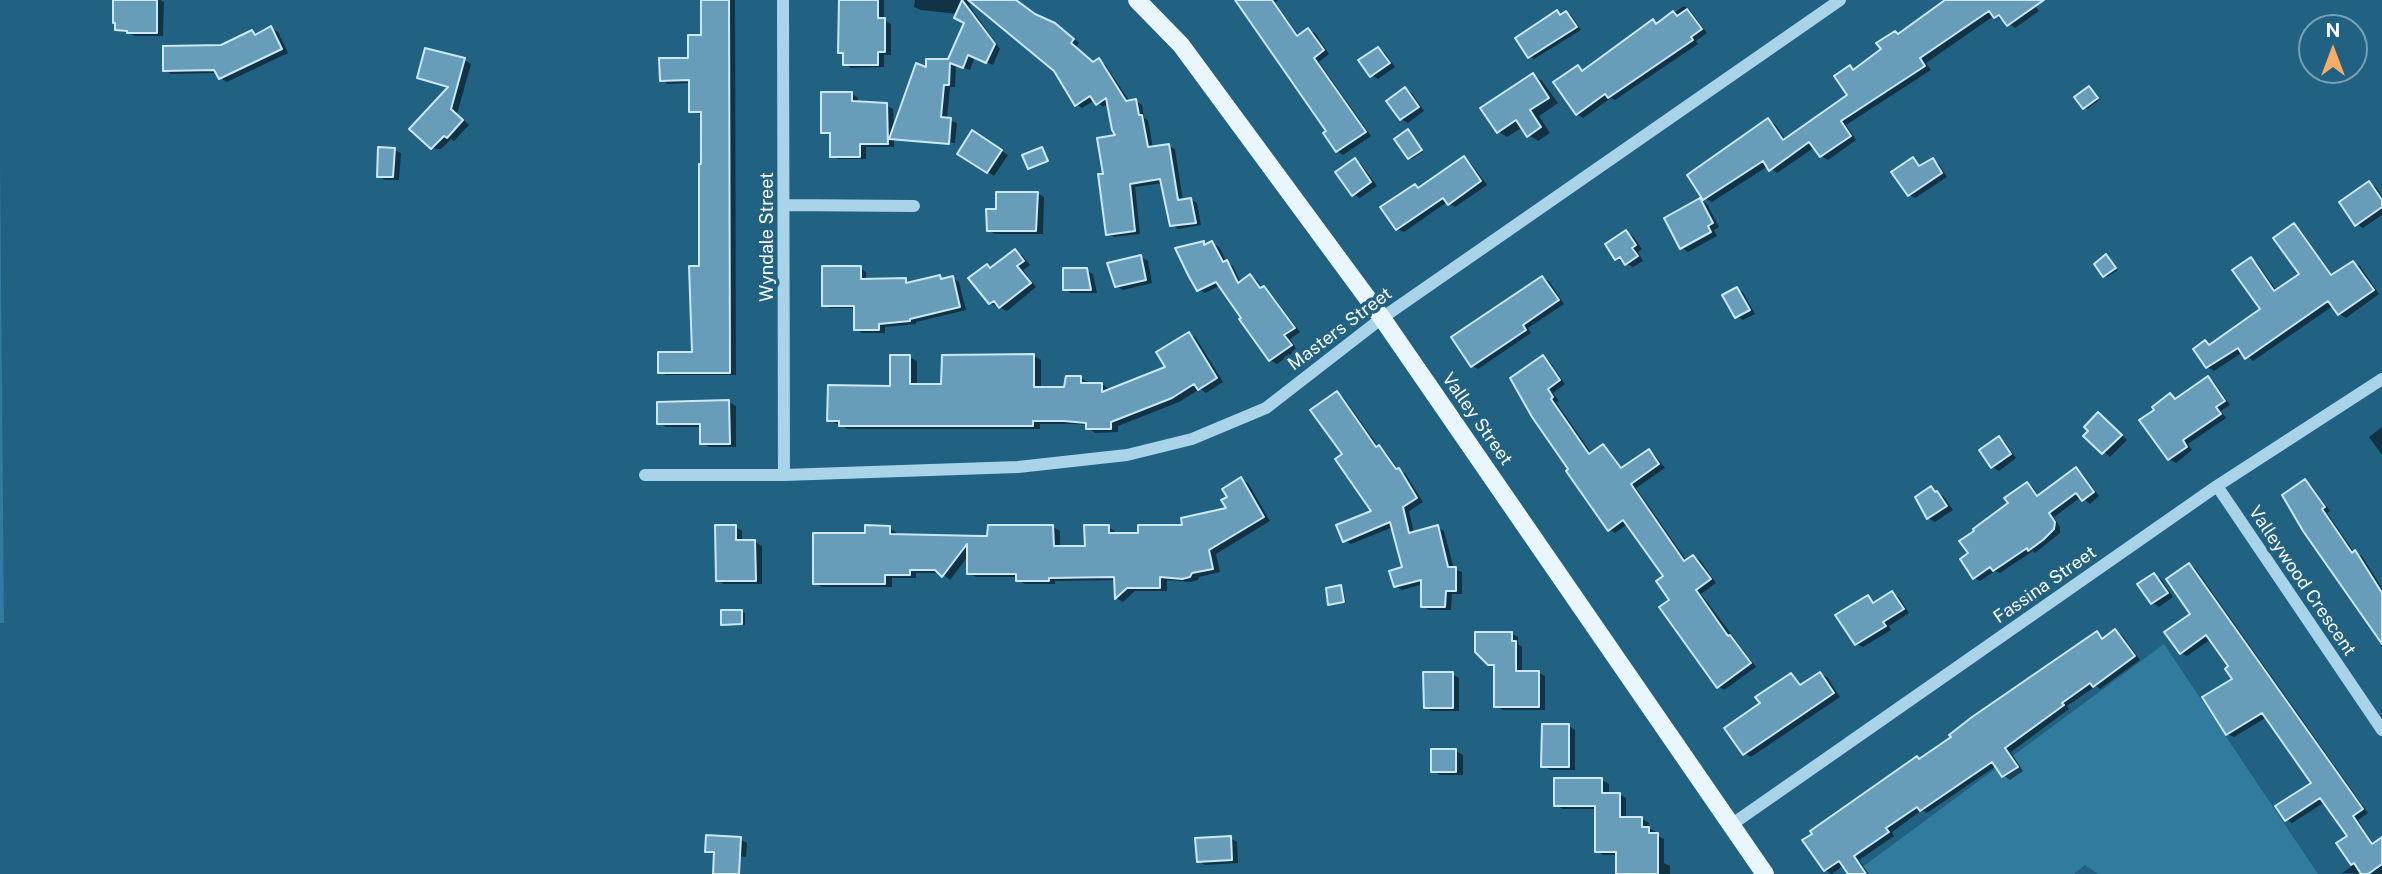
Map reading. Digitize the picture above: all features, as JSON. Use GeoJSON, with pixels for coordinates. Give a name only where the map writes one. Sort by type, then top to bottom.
{"type":"FeatureCollection","features":[{"type":"Feature","properties":{"kind":"main road","name":"Valley Street"},"geometry":{"type":"LineString","coordinates":[[1138,0],[1181,45],[1382,318],[1766,874]]}},
{"type":"Feature","properties":{"kind":"street","name":"Wyndale Street"},"geometry":{"type":"LineString","coordinates":[[783,0],[785,475]]}},
{"type":"Feature","properties":{"kind":"street","name":"Masters Street"},"geometry":{"type":"LineString","coordinates":[[645,475],[785,475],[1018,467],[1127,455],[1192,439],[1266,408],[1382,318],[1840,0]]}},
{"type":"Feature","properties":{"kind":"street"},"geometry":{"type":"LineString","coordinates":[[785,205],[914,205]]}},
{"type":"Feature","properties":{"kind":"street","name":"Fassina Street"},"geometry":{"type":"LineString","coordinates":[[1731,825],[2217,486],[2382,379]]}},
{"type":"Feature","properties":{"kind":"street","name":"Valleywood Crescent"},"geometry":{"type":"LineString","coordinates":[[2217,486],[2382,730]]}},
{"type":"Feature","properties":{"kind":"shaded area"},"geometry":{"type":"Polygon","coordinates":[[[0,155],[4,623],[0,623],[0,155]]]}},
{"type":"Feature","properties":{"kind":"shaded area"},"geometry":{"type":"Polygon","coordinates":[[[2164,644],[2318,874],[2098,874],[2085,865],[2074,874],[1853,874],[2164,644]]]}},
{"type":"Feature","properties":{"kind":"building"},"geometry":{"type":"Polygon","coordinates":[[[113,0],[157,0],[157,33],[127,33],[115,30],[113,0]]]}},
{"type":"Feature","properties":{"kind":"building"},"geometry":{"type":"Polygon","coordinates":[[[701,0],[729,0],[730,373],[658,373],[658,352],[692,352],[689,266],[699,266],[701,164],[701,112],[689,112],[689,80],[660,81],[659,58],[688,58],[688,35],[701,35],[701,0]]]}},
{"type":"Feature","properties":{"kind":"building"},"geometry":{"type":"Polygon","coordinates":[[[839,0],[878,0],[878,18],[885,18],[885,52],[878,52],[878,65],[843,65],[843,53],[838,53],[839,0]]]}},
{"type":"Feature","properties":{"kind":"building"},"geometry":{"type":"Polygon","coordinates":[[[962,0],[995,44],[986,63],[968,55],[963,68],[950,63],[949,85],[944,85],[941,117],[951,118],[949,144],[889,139],[916,63],[926,67],[926,59],[948,59],[964,23],[954,18],[962,0]]]}},
{"type":"Feature","properties":{"kind":"building"},"geometry":{"type":"Polygon","coordinates":[[[968,0],[1016,0],[1035,14],[1055,23],[1074,39],[1071,43],[1093,62],[1099,58],[1126,101],[1136,99],[1148,147],[1169,144],[1178,200],[1191,198],[1196,223],[1170,226],[1160,179],[1130,184],[1135,231],[1106,235],[1098,174],[1103,174],[1097,138],[1115,135],[1106,98],[1096,105],[1090,96],[1075,106],[1054,71],[968,0]]]}},
{"type":"Feature","properties":{"kind":"building"},"geometry":{"type":"Polygon","coordinates":[[[1235,0],[1272,0],[1297,36],[1308,28],[1324,50],[1314,58],[1366,132],[1336,152],[1323,133],[1326,131],[1235,0]]]}},
{"type":"Feature","properties":{"kind":"building"},"geometry":{"type":"Polygon","coordinates":[[[1945,0],[2044,0],[2007,26],[1999,15],[1994,18],[1989,11],[1920,58],[1925,66],[1841,121],[1851,136],[1820,157],[1809,142],[1769,171],[1763,161],[1703,200],[1687,175],[1768,118],[1783,140],[1847,95],[1834,76],[1850,65],[1853,70],[1881,49],[1876,43],[1895,31],[1898,34],[1945,0]]]}},
{"type":"Feature","properties":{"kind":"building"},"geometry":{"type":"Polygon","coordinates":[[[1687,9],[1702,29],[1691,37],[1693,40],[1608,98],[1605,94],[1576,115],[1553,82],[1578,65],[1582,71],[1653,19],[1656,24],[1673,11],[1677,16],[1687,9]]]}},
{"type":"Feature","properties":{"kind":"building"},"geometry":{"type":"Polygon","coordinates":[[[1557,10],[1560,15],[1566,11],[1577,27],[1528,58],[1515,38],[1557,10]]]}},
{"type":"Feature","properties":{"kind":"building"},"geometry":{"type":"Polygon","coordinates":[[[271,26],[282,49],[219,79],[214,70],[163,71],[163,46],[221,45],[252,30],[255,35],[271,26]]]}},
{"type":"Feature","properties":{"kind":"building"},"geometry":{"type":"Polygon","coordinates":[[[1378,47],[1390,63],[1370,77],[1358,60],[1378,47]]]}},
{"type":"Feature","properties":{"kind":"building"},"geometry":{"type":"Polygon","coordinates":[[[425,48],[465,58],[451,109],[463,120],[447,138],[444,136],[431,149],[409,129],[448,87],[417,78],[425,48]]]}},
{"type":"Feature","properties":{"kind":"building"},"geometry":{"type":"Polygon","coordinates":[[[1533,73],[1549,98],[1530,110],[1541,127],[1527,137],[1516,120],[1497,133],[1480,108],[1533,73]]]}},
{"type":"Feature","properties":{"kind":"building"},"geometry":{"type":"Polygon","coordinates":[[[2089,86],[2098,98],[2083,109],[2074,97],[2089,86]]]}},
{"type":"Feature","properties":{"kind":"building"},"geometry":{"type":"Polygon","coordinates":[[[1405,87],[1419,107],[1400,120],[1386,101],[1405,87]]]}},
{"type":"Feature","properties":{"kind":"building"},"geometry":{"type":"Polygon","coordinates":[[[821,92],[852,92],[852,101],[887,103],[888,144],[860,144],[860,157],[830,157],[830,133],[821,133],[821,92]]]}},
{"type":"Feature","properties":{"kind":"building"},"geometry":{"type":"Polygon","coordinates":[[[1408,129],[1422,150],[1408,159],[1394,139],[1408,129]]]}},
{"type":"Feature","properties":{"kind":"building"},"geometry":{"type":"Polygon","coordinates":[[[972,130],[1002,150],[987,173],[957,154],[972,130]]]}},
{"type":"Feature","properties":{"kind":"building"},"geometry":{"type":"Polygon","coordinates":[[[378,147],[395,148],[393,177],[377,177],[378,147]]]}},
{"type":"Feature","properties":{"kind":"building"},"geometry":{"type":"Polygon","coordinates":[[[1042,147],[1048,161],[1028,169],[1022,155],[1042,147]]]}},
{"type":"Feature","properties":{"kind":"building"},"geometry":{"type":"Polygon","coordinates":[[[1464,156],[1481,181],[1448,205],[1443,198],[1396,230],[1380,207],[1415,184],[1418,188],[1464,156]]]}},
{"type":"Feature","properties":{"kind":"building"},"geometry":{"type":"Polygon","coordinates":[[[1913,157],[1919,166],[1933,158],[1942,173],[1908,196],[1891,172],[1913,157]]]}},
{"type":"Feature","properties":{"kind":"building"},"geometry":{"type":"Polygon","coordinates":[[[1355,158],[1371,182],[1352,196],[1335,172],[1355,158]]]}},
{"type":"Feature","properties":{"kind":"building"},"geometry":{"type":"Polygon","coordinates":[[[2369,181],[2382,200],[2382,207],[2355,226],[2339,202],[2369,181]]]}},
{"type":"Feature","properties":{"kind":"building"},"geometry":{"type":"Polygon","coordinates":[[[996,192],[1038,192],[1036,231],[987,231],[986,209],[996,209],[996,192]]]}},
{"type":"Feature","properties":{"kind":"building"},"geometry":{"type":"Polygon","coordinates":[[[1700,198],[1713,223],[1708,226],[1711,232],[1680,249],[1664,218],[1700,198]]]}},
{"type":"Feature","properties":{"kind":"building"},"geometry":{"type":"Polygon","coordinates":[[[2294,223],[2331,275],[2353,261],[2374,290],[2338,315],[2328,301],[2245,359],[2238,348],[2206,368],[2193,349],[2205,340],[2209,345],[2260,309],[2232,270],[2251,257],[2274,291],[2299,274],[2273,238],[2294,223]]]}},
{"type":"Feature","properties":{"kind":"building"},"geometry":{"type":"Polygon","coordinates":[[[1626,230],[1636,245],[1632,248],[1638,256],[1625,265],[1620,257],[1615,260],[1605,244],[1626,230]]]}},
{"type":"Feature","properties":{"kind":"building"},"geometry":{"type":"Polygon","coordinates":[[[1204,241],[1204,245],[1212,241],[1223,262],[1227,260],[1238,283],[1250,274],[1260,288],[1264,286],[1295,328],[1284,335],[1292,345],[1269,361],[1216,282],[1197,291],[1188,275],[1175,248],[1204,241]]]}},
{"type":"Feature","properties":{"kind":"building"},"geometry":{"type":"Polygon","coordinates":[[[1015,249],[1024,261],[1017,266],[1031,283],[999,308],[994,301],[989,304],[968,278],[987,264],[990,268],[1015,249]]]}},
{"type":"Feature","properties":{"kind":"building"},"geometry":{"type":"Polygon","coordinates":[[[2106,254],[2116,268],[2103,277],[2094,264],[2106,254]]]}},
{"type":"Feature","properties":{"kind":"building"},"geometry":{"type":"Polygon","coordinates":[[[1141,255],[1146,280],[1115,287],[1107,263],[1141,255]]]}},
{"type":"Feature","properties":{"kind":"building"},"geometry":{"type":"Polygon","coordinates":[[[822,266],[861,266],[861,279],[906,278],[906,283],[940,275],[941,279],[953,276],[960,307],[910,321],[879,324],[879,330],[854,330],[854,306],[822,306],[822,266]]]}},
{"type":"Feature","properties":{"kind":"building"},"geometry":{"type":"Polygon","coordinates":[[[1063,268],[1087,268],[1091,290],[1063,290],[1063,268]]]}},
{"type":"Feature","properties":{"kind":"building"},"geometry":{"type":"Polygon","coordinates":[[[1542,276],[1559,300],[1523,325],[1526,330],[1471,367],[1451,337],[1542,276]]]}},
{"type":"Feature","properties":{"kind":"building"},"geometry":{"type":"Polygon","coordinates":[[[1737,287],[1750,310],[1735,318],[1722,295],[1737,287]]]}},
{"type":"Feature","properties":{"kind":"building"},"geometry":{"type":"Polygon","coordinates":[[[1189,332],[1217,378],[1198,390],[1194,384],[1172,398],[1111,422],[1111,429],[1086,429],[1086,423],[1064,421],[1033,421],[1033,426],[839,426],[839,421],[827,421],[828,385],[890,386],[890,355],[910,355],[910,384],[941,384],[942,355],[1034,354],[1034,387],[1064,387],[1066,376],[1081,376],[1081,383],[1102,383],[1102,392],[1165,367],[1156,352],[1189,332]]]}},
{"type":"Feature","properties":{"kind":"building"},"geometry":{"type":"Polygon","coordinates":[[[1543,355],[1560,380],[1548,389],[1553,397],[1551,399],[1589,454],[1603,444],[1621,468],[1649,449],[1659,464],[1631,484],[1684,561],[1693,555],[1711,579],[1696,590],[1728,636],[1730,635],[1751,663],[1717,688],[1659,607],[1669,600],[1656,581],[1663,576],[1623,520],[1608,531],[1566,471],[1568,469],[1532,417],[1510,378],[1543,355]]]}},
{"type":"Feature","properties":{"kind":"building"},"geometry":{"type":"Polygon","coordinates":[[[2208,376],[2225,401],[2216,407],[2221,414],[2183,440],[2187,447],[2168,460],[2139,420],[2154,410],[2152,407],[2170,393],[2175,399],[2208,376]]]}},
{"type":"Feature","properties":{"kind":"building"},"geometry":{"type":"Polygon","coordinates":[[[1337,391],[1376,447],[1379,445],[1396,469],[1399,468],[1417,498],[1403,507],[1409,533],[1438,525],[1448,567],[1456,567],[1456,591],[1446,591],[1445,607],[1421,607],[1421,580],[1394,587],[1389,571],[1402,567],[1390,522],[1343,542],[1336,525],[1371,511],[1335,459],[1342,454],[1310,410],[1337,391]]]}},
{"type":"Feature","properties":{"kind":"building"},"geometry":{"type":"Polygon","coordinates":[[[729,400],[730,444],[700,444],[700,424],[657,424],[657,402],[729,400]]]}},
{"type":"Feature","properties":{"kind":"building"},"geometry":{"type":"Polygon","coordinates":[[[2098,412],[2122,435],[2102,454],[2083,436],[2088,431],[2084,427],[2098,412]]]}},
{"type":"Feature","properties":{"kind":"building"},"geometry":{"type":"Polygon","coordinates":[[[1999,436],[2011,454],[1991,468],[1979,450],[1999,436]]]}},
{"type":"Feature","properties":{"kind":"building"},"geometry":{"type":"Polygon","coordinates":[[[2076,467],[2094,492],[2082,501],[2076,493],[2049,513],[2055,522],[2054,529],[2043,540],[1993,571],[1990,567],[1973,579],[1960,559],[1968,553],[1959,541],[2008,503],[2004,498],[2027,482],[2037,496],[2076,467]]]}},
{"type":"Feature","properties":{"kind":"building"},"geometry":{"type":"Polygon","coordinates":[[[1241,477],[1264,517],[1209,550],[1213,569],[1192,573],[1190,577],[1182,579],[1160,577],[1160,588],[1127,588],[1115,599],[1114,577],[1016,581],[1016,574],[967,574],[967,544],[942,577],[935,570],[910,570],[910,575],[885,575],[885,584],[813,584],[813,533],[865,533],[865,525],[890,526],[890,534],[987,536],[988,525],[1053,525],[1054,546],[1085,546],[1084,525],[1109,525],[1109,533],[1138,533],[1138,525],[1182,525],[1181,518],[1226,508],[1221,500],[1227,497],[1222,489],[1241,477]]]}},
{"type":"Feature","properties":{"kind":"building"},"geometry":{"type":"Polygon","coordinates":[[[2305,479],[2325,507],[2322,509],[2352,553],[2355,550],[2382,593],[2382,644],[2303,531],[2282,495],[2305,479]]]}},
{"type":"Feature","properties":{"kind":"building"},"geometry":{"type":"Polygon","coordinates":[[[1931,486],[1947,506],[1927,519],[1915,497],[1931,486]]]}},
{"type":"Feature","properties":{"kind":"building"},"geometry":{"type":"Polygon","coordinates":[[[715,525],[736,525],[736,540],[755,540],[756,581],[716,581],[715,525]]]}},
{"type":"Feature","properties":{"kind":"building"},"geometry":{"type":"Polygon","coordinates":[[[2189,563],[2363,809],[2353,816],[2372,844],[2382,837],[2382,864],[2368,874],[2361,874],[2354,863],[2351,865],[2336,843],[2347,836],[2320,798],[2285,821],[2275,806],[2311,783],[2262,713],[2226,735],[2202,697],[2232,679],[2225,669],[2228,666],[2206,635],[2180,654],[2164,632],[2190,614],[2166,579],[2189,563]]]}},
{"type":"Feature","properties":{"kind":"building"},"geometry":{"type":"Polygon","coordinates":[[[2154,573],[2168,593],[2151,604],[2137,584],[2154,573]]]}},
{"type":"Feature","properties":{"kind":"building"},"geometry":{"type":"Polygon","coordinates":[[[1341,585],[1344,602],[1328,605],[1326,588],[1341,585]]]}},
{"type":"Feature","properties":{"kind":"building"},"geometry":{"type":"Polygon","coordinates":[[[1892,591],[1904,609],[1883,622],[1886,626],[1855,645],[1835,615],[1868,595],[1873,603],[1892,591]]]}},
{"type":"Feature","properties":{"kind":"building"},"geometry":{"type":"Polygon","coordinates":[[[721,610],[742,610],[742,624],[721,625],[721,610]]]}},
{"type":"Feature","properties":{"kind":"building"},"geometry":{"type":"Polygon","coordinates":[[[2115,629],[2135,656],[2093,687],[2090,683],[2005,748],[2018,767],[2002,777],[1992,762],[1920,811],[1917,807],[1886,828],[1889,832],[1854,856],[1866,874],[1848,874],[1839,861],[1824,871],[1802,840],[1812,834],[1810,831],[1917,756],[1919,759],[1951,737],[1949,735],[1972,717],[2097,631],[2102,639],[2115,629]]]}},
{"type":"Feature","properties":{"kind":"building"},"geometry":{"type":"Polygon","coordinates":[[[1475,632],[1512,632],[1512,641],[1516,641],[1516,671],[1539,671],[1539,707],[1494,707],[1494,665],[1488,665],[1475,652],[1475,632]]]}},
{"type":"Feature","properties":{"kind":"building"},"geometry":{"type":"Polygon","coordinates":[[[1423,672],[1453,672],[1453,708],[1424,708],[1423,672]]]}},
{"type":"Feature","properties":{"kind":"building"},"geometry":{"type":"Polygon","coordinates":[[[1820,672],[1834,693],[1743,755],[1724,728],[1760,703],[1755,697],[1791,673],[1800,685],[1820,672]]]}},
{"type":"Feature","properties":{"kind":"building"},"geometry":{"type":"Polygon","coordinates":[[[1542,724],[1569,724],[1569,767],[1541,767],[1542,724]]]}},
{"type":"Feature","properties":{"kind":"building"},"geometry":{"type":"Polygon","coordinates":[[[1431,749],[1456,749],[1456,772],[1431,772],[1431,749]]]}},
{"type":"Feature","properties":{"kind":"building"},"geometry":{"type":"Polygon","coordinates":[[[1554,778],[1602,778],[1602,793],[1620,793],[1620,817],[1642,817],[1642,827],[1649,827],[1649,833],[1658,833],[1658,874],[1616,874],[1616,852],[1595,852],[1595,806],[1554,806],[1554,778]]]}},
{"type":"Feature","properties":{"kind":"building"},"geometry":{"type":"Polygon","coordinates":[[[706,835],[741,837],[739,874],[713,874],[714,852],[705,852],[706,835]]]}},
{"type":"Feature","properties":{"kind":"building"},"geometry":{"type":"Polygon","coordinates":[[[1231,836],[1232,860],[1197,862],[1195,838],[1231,836]]]}}]}
